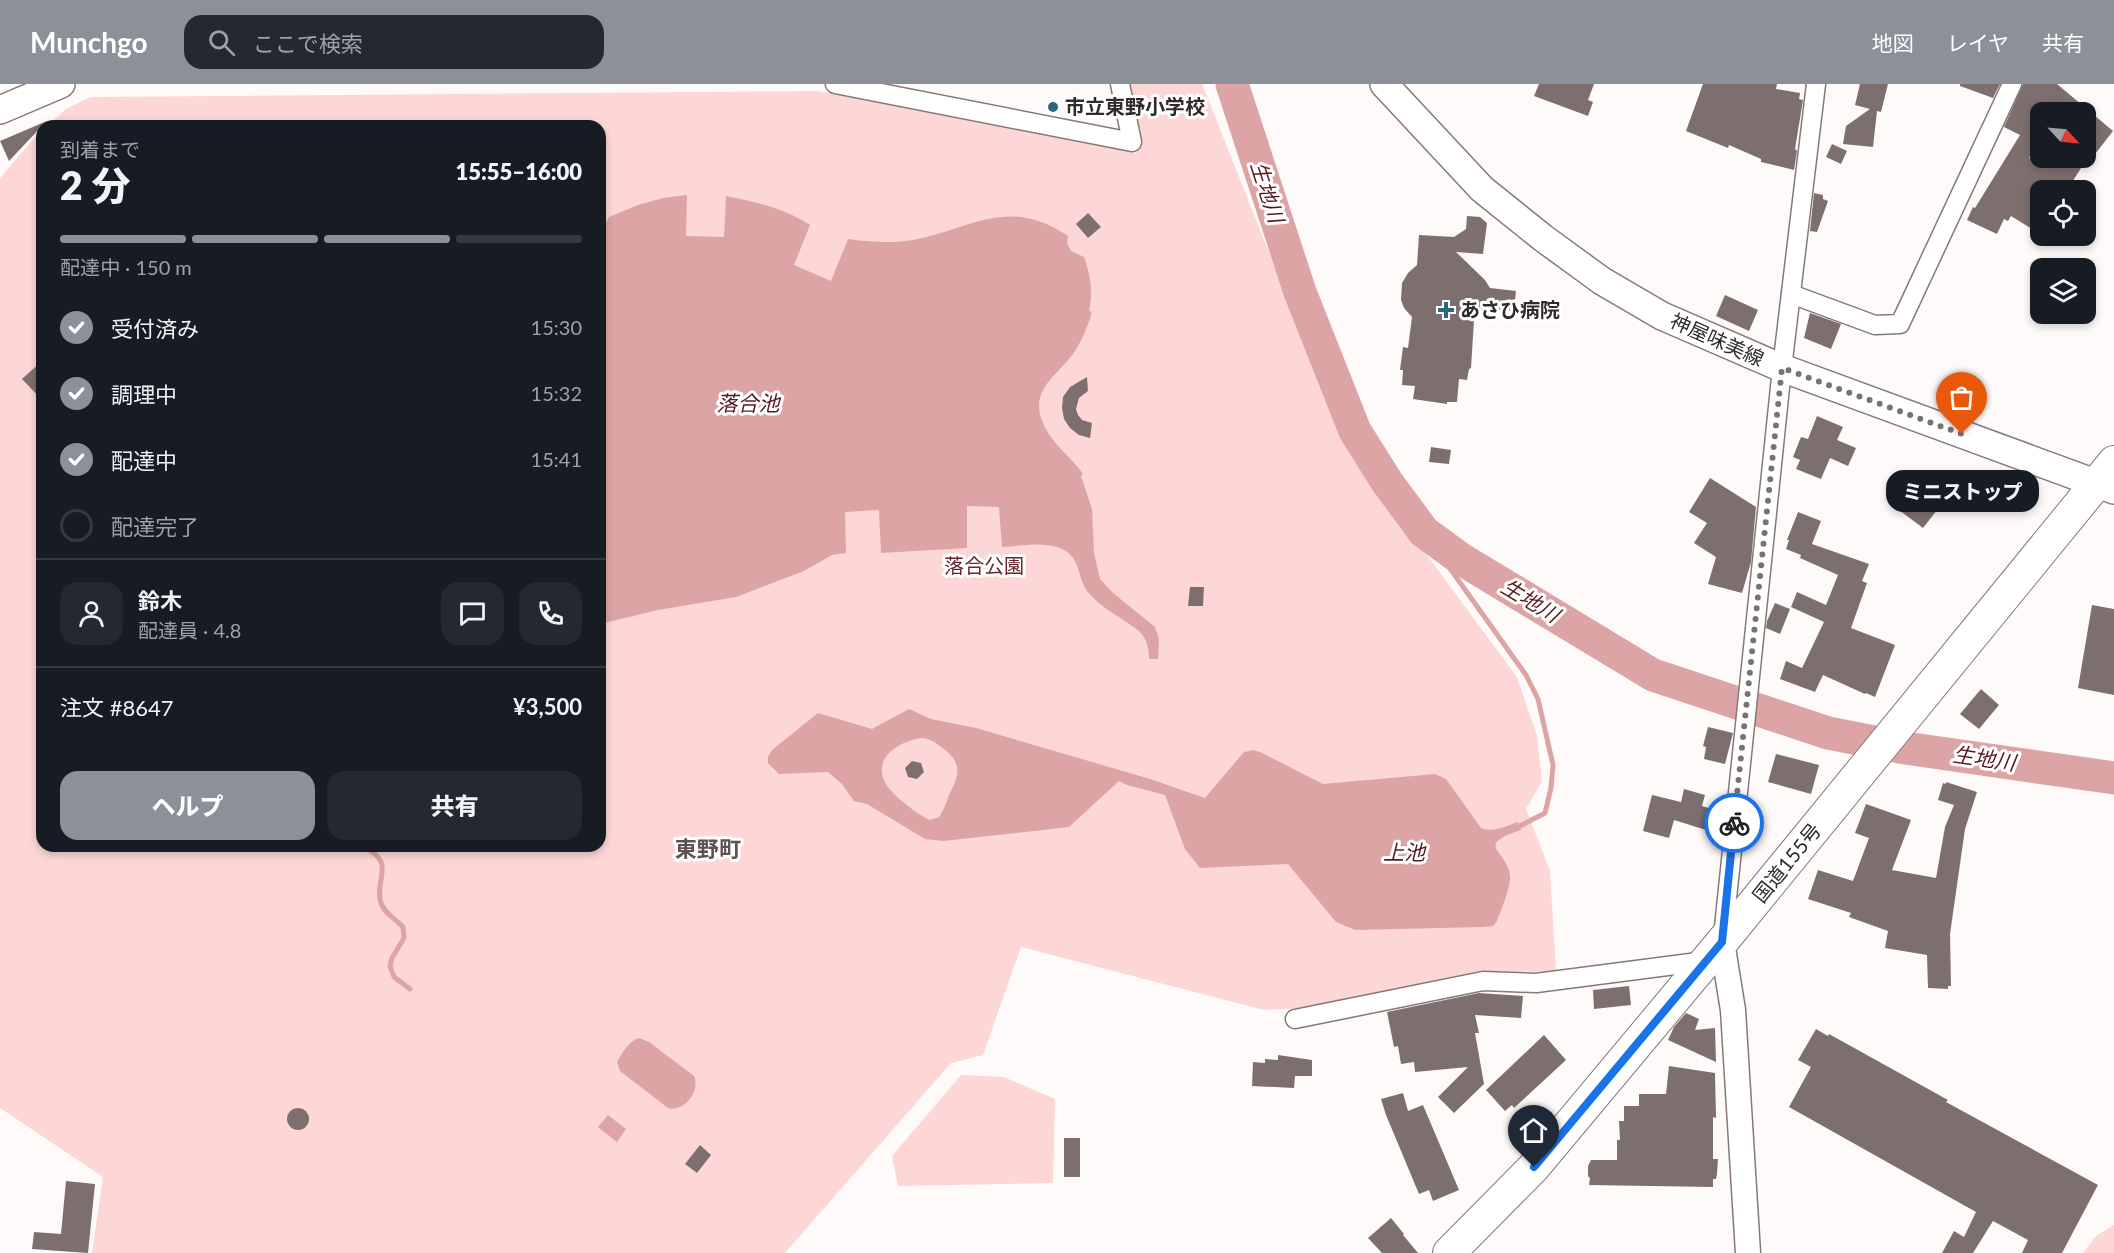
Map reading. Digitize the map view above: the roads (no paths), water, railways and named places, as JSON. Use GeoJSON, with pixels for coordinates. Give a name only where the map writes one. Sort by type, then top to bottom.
{"type":"FeatureCollection","features":[{"type":"Feature","properties":{"kind":"highway","name":"国道155号"},"geometry":{"type":"LineString","coordinates":[[1449,1253],[1534,1167],[1714,952],[1897,726],[2108,479]]}},
{"type":"Feature","properties":{"kind":"main road"},"geometry":{"type":"LineString","coordinates":[[0,110],[61,84]]}},
{"type":"Feature","properties":{"kind":"main road","name":"神屋味美線"},"geometry":{"type":"LineString","coordinates":[[1384,84],[1482,189],[1602,281],[1662,316],[1782,368],[2108,479]]}},
{"type":"Feature","properties":{"kind":"street"},"geometry":{"type":"LineString","coordinates":[[835,84],[1132,142],[1120,84]]}},
{"type":"Feature","properties":{"kind":"street"},"geometry":{"type":"LineString","coordinates":[[1748,1253],[1733,1010],[1714,952],[1744,727],[1782,368],[1816,84]]}},
{"type":"Feature","properties":{"kind":"street"},"geometry":{"type":"LineString","coordinates":[[1791,294],[1875,325],[1900,324],[2012,84]]}},
{"type":"Feature","properties":{"kind":"street"},"geometry":{"type":"LineString","coordinates":[[1295,1019],[1483,981],[1536,983],[1714,952]]}},
{"type":"Feature","properties":{"kind":"water","name":"落合池"},"geometry":{"type":"Polygon","coordinates":[[[687,195],[686,236],[724,237],[726,196],[758,203],[800,219],[810,225],[794,265],[831,281],[848,239],[883,242],[909,241],[975,222],[1010,216],[1028,218],[1047,224],[1068,236],[1067,243],[1071,251],[1084,257],[1090,277],[1089,311],[1092,312],[1075,351],[1052,377],[1041,395],[1039,405],[1041,417],[1051,437],[1083,474],[1081,476],[1092,509],[1094,553],[1100,579],[1113,593],[1155,627],[1159,639],[1158,659],[1149,659],[1147,644],[1139,631],[1092,597],[1083,584],[1075,561],[1069,553],[1052,546],[1042,545],[1002,547],[999,507],[967,506],[967,548],[881,553],[879,510],[845,512],[846,553],[832,555],[804,571],[736,597],[658,610],[606,623],[606,223],[609,217],[663,198],[687,195]]]}},
{"type":"Feature","properties":{"kind":"water","name":"上池"},"geometry":{"type":"Polygon","coordinates":[[[909,709],[931,719],[976,728],[1150,779],[1205,798],[1244,752],[1253,750],[1323,784],[1435,774],[1446,779],[1481,828],[1495,829],[1518,822],[1521,830],[1507,835],[1496,844],[1496,849],[1508,867],[1510,881],[1497,921],[1493,926],[1355,930],[1336,922],[1288,864],[1200,868],[1185,849],[1165,795],[1119,781],[1069,827],[943,841],[925,839],[867,804],[854,801],[842,784],[828,772],[779,774],[768,763],[772,750],[818,713],[872,729],[909,709]],[[923,738],[905,742],[890,752],[882,766],[882,775],[894,794],[930,820],[939,817],[942,812],[957,776],[957,765],[950,754],[936,743],[923,738]]]}},
{"type":"Feature","properties":{"kind":"water"},"geometry":{"type":"Polygon","coordinates":[[[639,1038],[649,1042],[694,1076],[695,1088],[685,1104],[674,1109],[668,1108],[620,1071],[617,1062],[629,1045],[639,1038]]]}},
{"type":"Feature","properties":{"kind":"water"},"geometry":{"type":"Polygon","coordinates":[[[608,1115],[626,1129],[617,1142],[598,1127],[608,1115]]]}},
{"type":"Feature","properties":{"kind":"waterway","name":"生地川"},"geometry":{"type":"LineString","coordinates":[[1232,84],[1300,292],[1355,431],[1387,482],[1424,532],[1461,559],[1653,675],[1828,733],[1905,748],[2114,778]]}},
{"type":"Feature","properties":{"kind":"waterway"},"geometry":{"type":"LineString","coordinates":[[1424,532],[1526,675],[1538,699],[1553,765],[1551,788],[1545,813],[1520,826]]}},
{"type":"Feature","properties":{"kind":"waterway"},"geometry":{"type":"LineString","coordinates":[[372,852],[379,858],[382,865],[379,894],[381,903],[387,913],[403,927],[404,938],[390,966],[394,977],[410,989]]}},
{"type":"Feature","properties":{"kind":"place","name":"市立東野小学校"},"geometry":{"type":"Point","coordinates":[1053,107]}},
{"type":"Feature","properties":{"kind":"place","name":"あさひ病院"},"geometry":{"type":"Point","coordinates":[1446,310]}},
{"type":"Feature","properties":{"kind":"place","name":"ミニストップ"},"geometry":{"type":"Point","coordinates":[1962,434]}},
{"type":"Feature","properties":{"kind":"district","name":"東野町"},"geometry":{"type":"Point","coordinates":[708,849]}},
{"type":"Feature","properties":{"kind":"park label","name":"落合公園"},"geometry":{"type":"Point","coordinates":[984,566]}}]}
